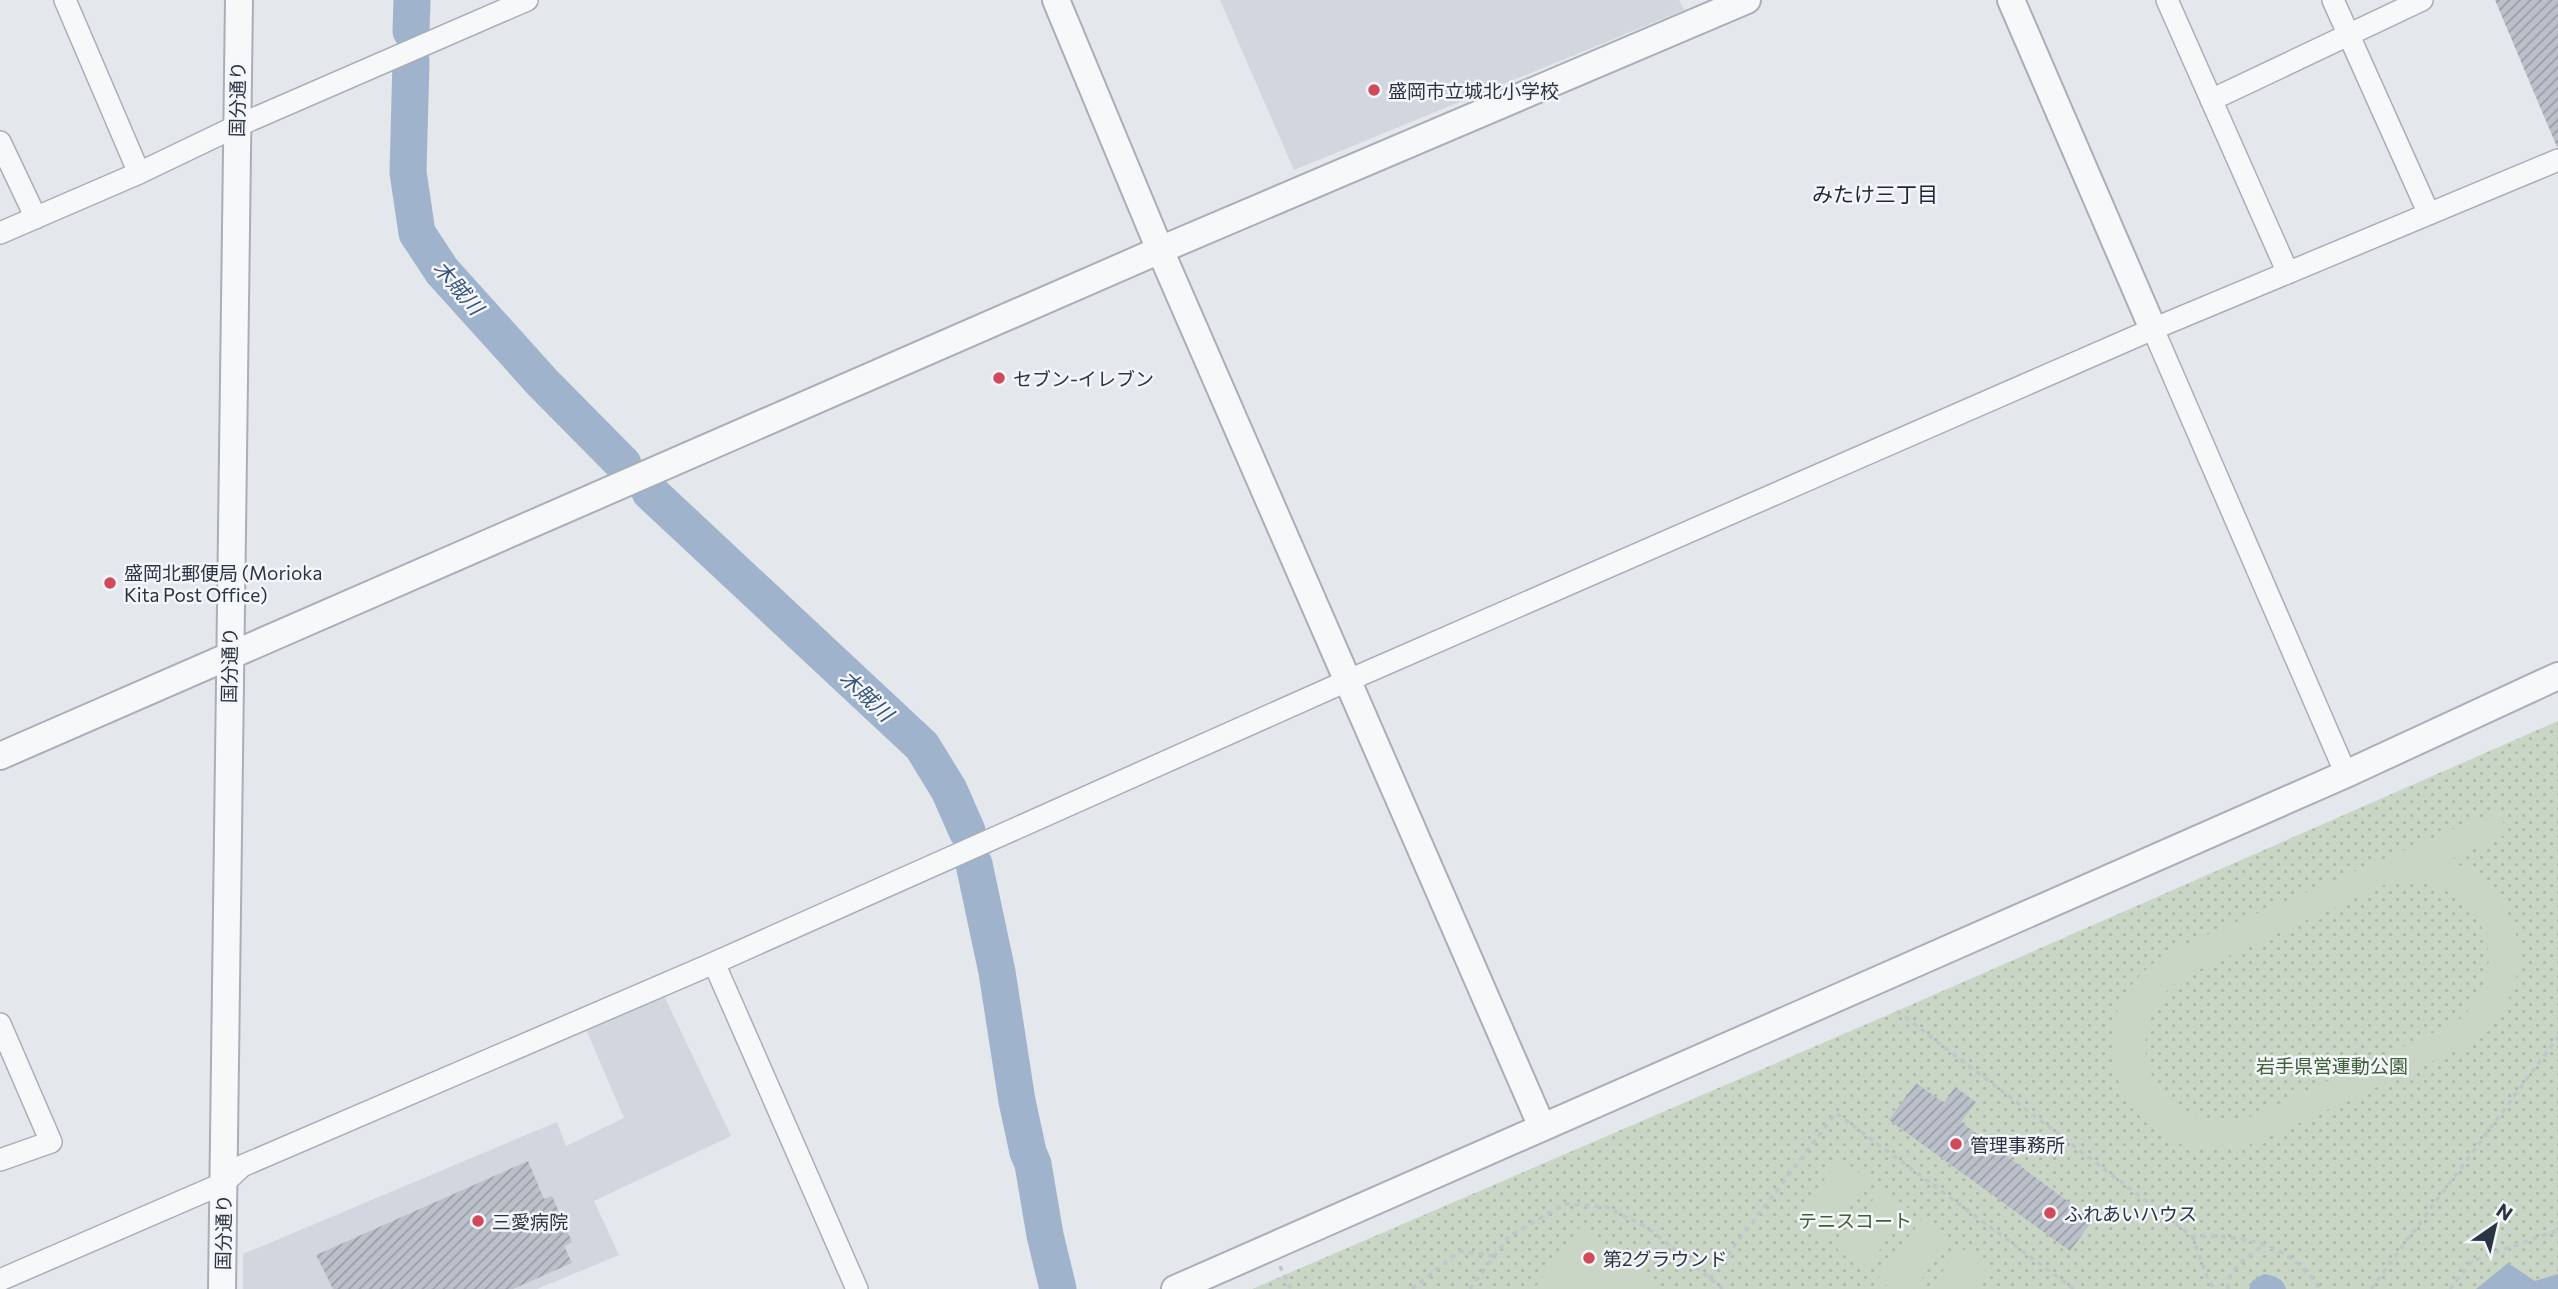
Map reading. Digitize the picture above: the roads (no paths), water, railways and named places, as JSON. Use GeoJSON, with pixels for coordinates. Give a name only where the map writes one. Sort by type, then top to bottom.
{"type":"FeatureCollection","features":[{"type":"Feature","properties":{"kind":"street"},"geometry":{"type":"LineString","coordinates":[[65,0],[139,173]]}},
{"type":"Feature","properties":{"kind":"street","name":"国分通り"},"geometry":{"type":"LineString","coordinates":[[222,1289],[239,0]]}},
{"type":"Feature","properties":{"kind":"street"},"geometry":{"type":"LineString","coordinates":[[0,233],[139,173],[237,125],[527,0]]}},
{"type":"Feature","properties":{"kind":"street"},"geometry":{"type":"LineString","coordinates":[[1056,0],[1160,250],[1542,1127]]}},
{"type":"Feature","properties":{"kind":"street"},"geometry":{"type":"LineString","coordinates":[[0,756],[1160,250],[1747,0]]}},
{"type":"Feature","properties":{"kind":"street"},"geometry":{"type":"LineString","coordinates":[[2011,0],[2346,774]]}},
{"type":"Feature","properties":{"kind":"street"},"geometry":{"type":"LineString","coordinates":[[2167,0],[2288,273]]}},
{"type":"Feature","properties":{"kind":"street"},"geometry":{"type":"LineString","coordinates":[[2333,0],[2429,214]]}},
{"type":"Feature","properties":{"kind":"street"},"geometry":{"type":"LineString","coordinates":[[2211,100],[2422,0]]}},
{"type":"Feature","properties":{"kind":"street"},"geometry":{"type":"LineString","coordinates":[[0,142],[36,218]]}},
{"type":"Feature","properties":{"kind":"street"},"geometry":{"type":"LineString","coordinates":[[0,1280],[224,1183],[242,1166],[714,963],[1349,680],[2153,329],[2558,160]]}},
{"type":"Feature","properties":{"kind":"street"},"geometry":{"type":"LineString","coordinates":[[1175,1289],[2346,774],[2558,676]]}},
{"type":"Feature","properties":{"kind":"street"},"geometry":{"type":"LineString","coordinates":[[714,963],[857,1289]]}},
{"type":"Feature","properties":{"kind":"street"},"geometry":{"type":"LineString","coordinates":[[0,1024],[51,1142],[0,1160]]}},
{"type":"Feature","properties":{"kind":"water"},"geometry":{"type":"Polygon","coordinates":[[[2508,1263],[2535,1281],[2558,1274],[2558,1289],[2476,1289],[2508,1263]]]}},
{"type":"Feature","properties":{"kind":"water"},"geometry":{"type":"Polygon","coordinates":[[[2264,1274],[2278,1278],[2286,1289],[2249,1289],[2252,1281],[2264,1274]]]}},
{"type":"Feature","properties":{"kind":"waterway","name":"木賊川"},"geometry":{"type":"LineString","coordinates":[[411,31],[412,0]]}},
{"type":"Feature","properties":{"kind":"waterway","name":"木賊川"},"geometry":{"type":"LineString","coordinates":[[411,61],[408,172],[417,233],[442,271],[542,382],[623,464]]}},
{"type":"Feature","properties":{"kind":"waterway","name":"木賊川"},"geometry":{"type":"LineString","coordinates":[[650,492],[922,746],[949,790],[967,831]]}},
{"type":"Feature","properties":{"kind":"waterway","name":"木賊川"},"geometry":{"type":"LineString","coordinates":[[974,864],[997,972],[1017,1101],[1033,1164],[1045,1235],[1058,1289]]}},
{"type":"Feature","properties":{"kind":"place","name":"盛岡市立城北小学校"},"geometry":{"type":"Point","coordinates":[1374,90]}},
{"type":"Feature","properties":{"kind":"place","name":"セブン-イレブン"},"geometry":{"type":"Point","coordinates":[999,378]}},
{"type":"Feature","properties":{"kind":"place","name":"盛岡北郵便局 (Morioka Kita Post Office)"},"geometry":{"type":"Point","coordinates":[110,583]}},
{"type":"Feature","properties":{"kind":"place","name":"管理事務所"},"geometry":{"type":"Point","coordinates":[1956,1144]}},
{"type":"Feature","properties":{"kind":"place","name":"ふれあいハウス"},"geometry":{"type":"Point","coordinates":[2050,1213]}},
{"type":"Feature","properties":{"kind":"place","name":"三愛病院"},"geometry":{"type":"Point","coordinates":[478,1221]}},
{"type":"Feature","properties":{"kind":"place","name":"第2グラウンド"},"geometry":{"type":"Point","coordinates":[1589,1258]}},
{"type":"Feature","properties":{"kind":"district","name":"みたけ三丁目"},"geometry":{"type":"Point","coordinates":[1875,193]}},
{"type":"Feature","properties":{"kind":"park label","name":"岩手県営運動公園"},"geometry":{"type":"Point","coordinates":[2332,1065]}},
{"type":"Feature","properties":{"kind":"park label","name":"テニスコート"},"geometry":{"type":"Point","coordinates":[1855,1220]}}]}
